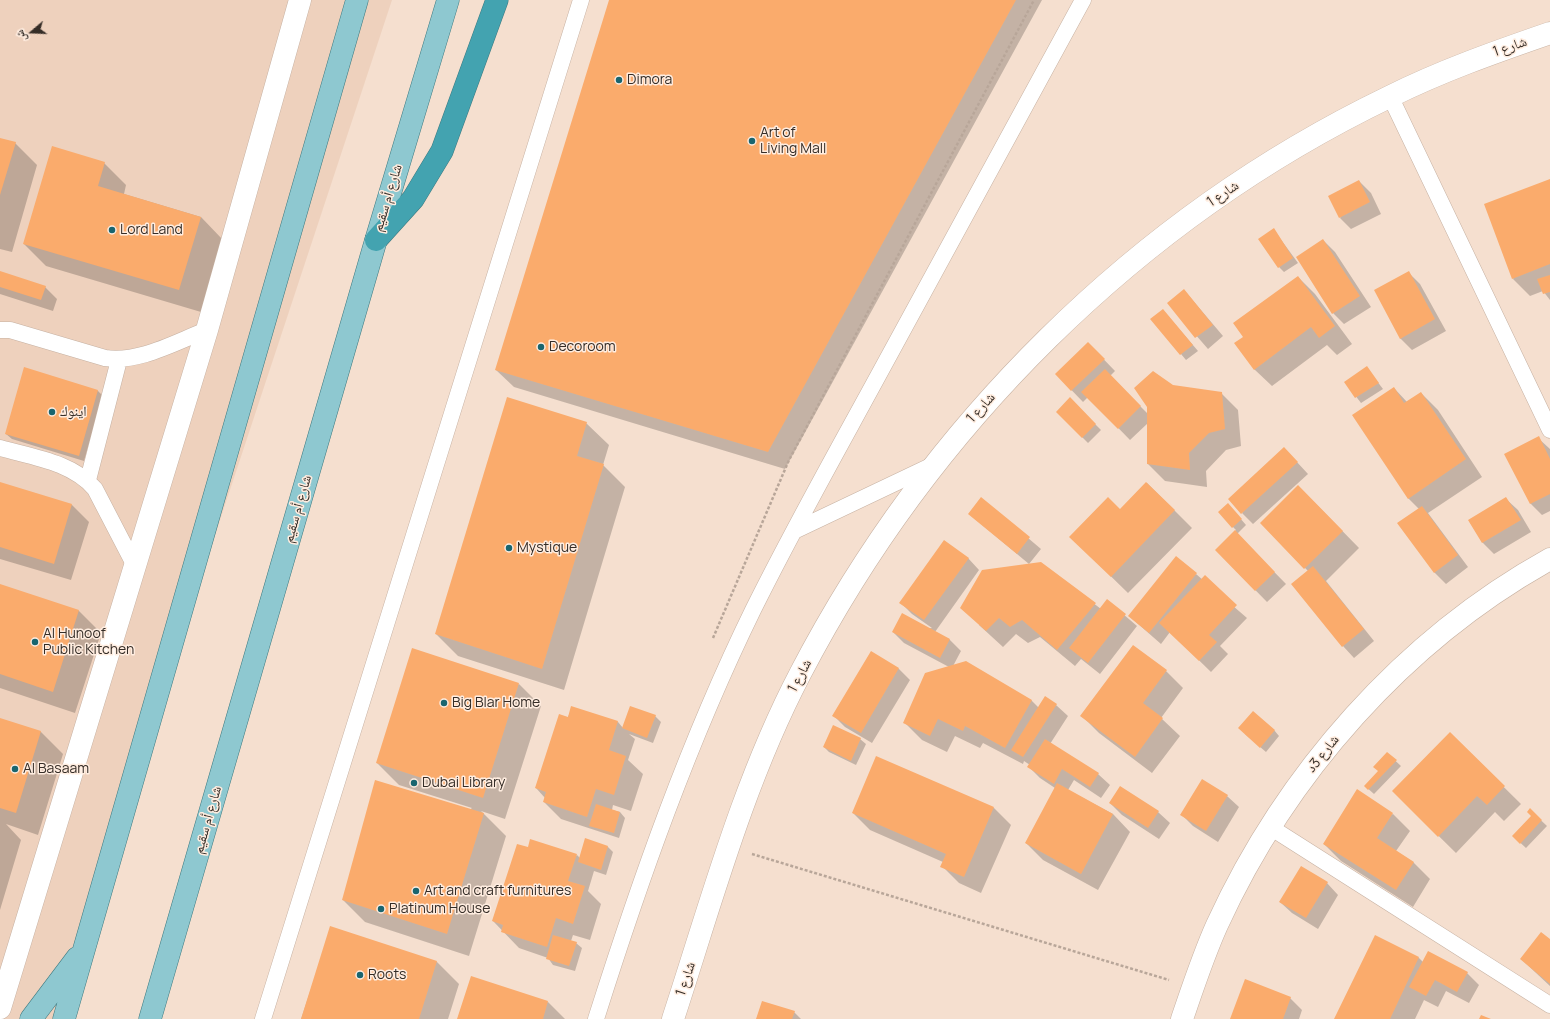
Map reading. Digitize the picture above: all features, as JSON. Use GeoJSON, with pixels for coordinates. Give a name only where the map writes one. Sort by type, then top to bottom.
{"type":"FeatureCollection","features":[{"type":"Feature","properties":{"kind":"highway"},"geometry":{"type":"LineString","coordinates":[[376,240],[413,199],[442,151],[497,0]]}},
{"type":"Feature","properties":{"kind":"main road"},"geometry":{"type":"LineString","coordinates":[[64,1019],[357,0]]}},
{"type":"Feature","properties":{"kind":"main road","name":"شارع أم سقيم"},"geometry":{"type":"LineString","coordinates":[[150,1019],[376,240],[448,0]]}},
{"type":"Feature","properties":{"kind":"main road"},"geometry":{"type":"LineString","coordinates":[[31,1019],[85,947]]}},
{"type":"Feature","properties":{"kind":"street"},"geometry":{"type":"LineString","coordinates":[[0,1008],[207,330],[300,0]]}},
{"type":"Feature","properties":{"kind":"street","name":"شارع 1"},"geometry":{"type":"LineString","coordinates":[[673,1019],[729,846],[757,767],[800,674],[840,604],[880,541],[936,463],[964,428],[1003,384],[1054,331],[1103,286],[1148,248],[1207,204],[1269,164],[1334,125],[1390,96],[1479,58],[1550,33]]}},
{"type":"Feature","properties":{"kind":"street","name":"شارع 3د"},"geometry":{"type":"LineString","coordinates":[[1182,1019],[1220,919],[1238,882],[1270,827],[1318,760],[1348,723],[1417,654],[1454,623],[1494,594],[1550,559]]}},
{"type":"Feature","properties":{"kind":"lane"},"geometry":{"type":"LineString","coordinates":[[263,1019],[581,0]]}},
{"type":"Feature","properties":{"kind":"lane"},"geometry":{"type":"LineString","coordinates":[[596,1019],[639,888],[678,786],[709,709],[752,613],[794,531],[1083,0]]}},
{"type":"Feature","properties":{"kind":"lane"},"geometry":{"type":"LineString","coordinates":[[1390,96],[1550,430]]}},
{"type":"Feature","properties":{"kind":"lane"},"geometry":{"type":"LineString","coordinates":[[0,330],[10,330],[105,358],[119,360],[139,356],[207,330]]}},
{"type":"Feature","properties":{"kind":"lane"},"geometry":{"type":"LineString","coordinates":[[88,480],[119,360]]}},
{"type":"Feature","properties":{"kind":"lane"},"geometry":{"type":"LineString","coordinates":[[0,448],[68,468],[88,480],[95,489],[135,566]]}},
{"type":"Feature","properties":{"kind":"lane"},"geometry":{"type":"LineString","coordinates":[[794,531],[936,463]]}},
{"type":"Feature","properties":{"kind":"lane"},"geometry":{"type":"LineString","coordinates":[[1270,827],[1550,1005]]}},
{"type":"Feature","properties":{"kind":"path"},"geometry":{"type":"LineString","coordinates":[[729,846],[1193,987]]}},
{"type":"Feature","properties":{"kind":"shaded area"},"geometry":{"type":"Polygon","coordinates":[[[0,0],[392,0],[55,1019],[0,1019],[0,0]]]}},
{"type":"Feature","properties":{"kind":"building","name":"Art of Living Mall"},"geometry":{"type":"Polygon","coordinates":[[[609,0],[1016,0],[768,452],[495,370],[609,0]]]}},
{"type":"Feature","properties":{"kind":"building"},"geometry":{"type":"Polygon","coordinates":[[[0,138],[16,142],[0,195],[0,138]]]}},
{"type":"Feature","properties":{"kind":"building","name":"Lord Land"},"geometry":{"type":"Polygon","coordinates":[[[52,146],[105,162],[98,186],[201,217],[179,290],[23,244],[52,146]]]}},
{"type":"Feature","properties":{"kind":"building"},"geometry":{"type":"Polygon","coordinates":[[[1550,179],[1550,264],[1512,279],[1484,204],[1550,179]]]}},
{"type":"Feature","properties":{"kind":"building"},"geometry":{"type":"Polygon","coordinates":[[[1359,180],[1370,202],[1339,218],[1328,196],[1359,180]]]}},
{"type":"Feature","properties":{"kind":"building"},"geometry":{"type":"Polygon","coordinates":[[[1274,228],[1293,258],[1278,268],[1258,239],[1274,228]]]}},
{"type":"Feature","properties":{"kind":"building"},"geometry":{"type":"Polygon","coordinates":[[[1323,239],[1360,296],[1332,314],[1296,257],[1323,239]]]}},
{"type":"Feature","properties":{"kind":"building"},"geometry":{"type":"Polygon","coordinates":[[[0,271],[46,286],[41,300],[0,287],[0,271]]]}},
{"type":"Feature","properties":{"kind":"building"},"geometry":{"type":"Polygon","coordinates":[[[1409,271],[1435,319],[1400,339],[1374,290],[1409,271]]]}},
{"type":"Feature","properties":{"kind":"building"},"geometry":{"type":"Polygon","coordinates":[[[1550,275],[1550,292],[1543,294],[1537,279],[1550,275]]]}},
{"type":"Feature","properties":{"kind":"building"},"geometry":{"type":"Polygon","coordinates":[[[1298,276],[1335,326],[1319,338],[1311,327],[1254,370],[1234,343],[1243,337],[1233,323],[1298,276]]]}},
{"type":"Feature","properties":{"kind":"building"},"geometry":{"type":"Polygon","coordinates":[[[1184,289],[1213,325],[1195,338],[1167,303],[1184,289]]]}},
{"type":"Feature","properties":{"kind":"building"},"geometry":{"type":"Polygon","coordinates":[[[1163,309],[1193,345],[1180,355],[1150,319],[1163,309]]]}},
{"type":"Feature","properties":{"kind":"building"},"geometry":{"type":"Polygon","coordinates":[[[1088,342],[1105,359],[1071,391],[1055,374],[1088,342]]]}},
{"type":"Feature","properties":{"kind":"building"},"geometry":{"type":"Polygon","coordinates":[[[1367,366],[1379,383],[1355,398],[1344,382],[1367,366]]]}},
{"type":"Feature","properties":{"kind":"building","name":"اينوك"},"geometry":{"type":"Polygon","coordinates":[[[24,367],[98,390],[79,456],[5,434],[24,367]]]}},
{"type":"Feature","properties":{"kind":"building"},"geometry":{"type":"Polygon","coordinates":[[[1105,369],[1141,406],[1118,429],[1081,392],[1105,369]]]}},
{"type":"Feature","properties":{"kind":"building"},"geometry":{"type":"Polygon","coordinates":[[[1153,371],[1173,385],[1222,392],[1225,429],[1209,433],[1189,453],[1190,470],[1147,464],[1147,407],[1134,388],[1153,371]]]}},
{"type":"Feature","properties":{"kind":"building"},"geometry":{"type":"Polygon","coordinates":[[[1394,387],[1404,403],[1421,392],[1466,459],[1408,499],[1352,415],[1394,387]]]}},
{"type":"Feature","properties":{"kind":"building"},"geometry":{"type":"Polygon","coordinates":[[[507,397],[587,422],[577,456],[604,464],[542,669],[435,634],[507,397]]]}},
{"type":"Feature","properties":{"kind":"building"},"geometry":{"type":"Polygon","coordinates":[[[1070,397],[1096,424],[1082,438],[1056,412],[1070,397]]]}},
{"type":"Feature","properties":{"kind":"building"},"geometry":{"type":"Polygon","coordinates":[[[1539,436],[1550,459],[1550,494],[1530,504],[1504,454],[1539,436]]]}},
{"type":"Feature","properties":{"kind":"building"},"geometry":{"type":"Polygon","coordinates":[[[1284,447],[1298,462],[1241,514],[1228,499],[1284,447]]]}},
{"type":"Feature","properties":{"kind":"building"},"geometry":{"type":"Polygon","coordinates":[[[0,482],[72,504],[54,564],[0,547],[0,482]]]}},
{"type":"Feature","properties":{"kind":"building"},"geometry":{"type":"Polygon","coordinates":[[[1146,482],[1175,510],[1111,577],[1069,537],[1108,497],[1120,509],[1146,482]]]}},
{"type":"Feature","properties":{"kind":"building"},"geometry":{"type":"Polygon","coordinates":[[[1298,485],[1343,531],[1304,569],[1260,523],[1298,485]]]}},
{"type":"Feature","properties":{"kind":"building"},"geometry":{"type":"Polygon","coordinates":[[[981,497],[1030,537],[1017,554],[968,514],[981,497]]]}},
{"type":"Feature","properties":{"kind":"building"},"geometry":{"type":"Polygon","coordinates":[[[1506,497],[1521,520],[1482,543],[1468,520],[1506,497]]]}},
{"type":"Feature","properties":{"kind":"building"},"geometry":{"type":"Polygon","coordinates":[[[1228,503],[1242,519],[1232,528],[1218,512],[1228,503]]]}},
{"type":"Feature","properties":{"kind":"building"},"geometry":{"type":"Polygon","coordinates":[[[1422,506],[1458,555],[1434,573],[1397,523],[1422,506]]]}},
{"type":"Feature","properties":{"kind":"building"},"geometry":{"type":"Polygon","coordinates":[[[1235,530],[1275,572],[1255,591],[1215,550],[1235,530]]]}},
{"type":"Feature","properties":{"kind":"building"},"geometry":{"type":"Polygon","coordinates":[[[944,540],[969,558],[924,620],[899,603],[944,540]]]}},
{"type":"Feature","properties":{"kind":"building"},"geometry":{"type":"Polygon","coordinates":[[[1176,556],[1197,573],[1149,633],[1128,616],[1176,556]]]}},
{"type":"Feature","properties":{"kind":"building"},"geometry":{"type":"Polygon","coordinates":[[[1041,562],[1096,603],[1057,650],[1022,620],[1010,627],[999,618],[986,631],[960,608],[982,570],[1041,562]]]}},
{"type":"Feature","properties":{"kind":"building"},"geometry":{"type":"Polygon","coordinates":[[[1313,566],[1364,629],[1342,647],[1291,584],[1313,566]]]}},
{"type":"Feature","properties":{"kind":"building"},"geometry":{"type":"Polygon","coordinates":[[[1205,575],[1237,605],[1209,635],[1217,642],[1199,661],[1159,623],[1205,575]]]}},
{"type":"Feature","properties":{"kind":"building","name":"Al Hunoof Public Kitchen"},"geometry":{"type":"Polygon","coordinates":[[[0,584],[79,610],[53,692],[0,674],[0,584]]]}},
{"type":"Feature","properties":{"kind":"building"},"geometry":{"type":"Polygon","coordinates":[[[1107,599],[1126,614],[1088,663],[1069,648],[1107,599]]]}},
{"type":"Feature","properties":{"kind":"building"},"geometry":{"type":"Polygon","coordinates":[[[902,613],[950,639],[940,658],[892,632],[902,613]]]}},
{"type":"Feature","properties":{"kind":"building"},"geometry":{"type":"Polygon","coordinates":[[[1133,645],[1167,670],[1143,703],[1163,718],[1135,757],[1080,716],[1133,645]]]}},
{"type":"Feature","properties":{"kind":"building"},"geometry":{"type":"Polygon","coordinates":[[[412,648],[519,683],[483,798],[376,763],[412,648]]]}},
{"type":"Feature","properties":{"kind":"building"},"geometry":{"type":"Polygon","coordinates":[[[871,651],[899,668],[861,733],[832,716],[871,651]]]}},
{"type":"Feature","properties":{"kind":"building"},"geometry":{"type":"Polygon","coordinates":[[[966,661],[1032,700],[1005,748],[965,726],[963,731],[938,719],[930,736],[903,723],[925,673],[966,661]]]}},
{"type":"Feature","properties":{"kind":"building"},"geometry":{"type":"Polygon","coordinates":[[[1045,696],[1057,704],[1023,757],[1011,750],[1045,696]]]}},
{"type":"Feature","properties":{"kind":"building"},"geometry":{"type":"Polygon","coordinates":[[[571,706],[618,721],[609,750],[626,756],[614,795],[596,789],[587,817],[543,802],[546,792],[535,788],[559,714],[568,717],[571,706]]]}},
{"type":"Feature","properties":{"kind":"building"},"geometry":{"type":"Polygon","coordinates":[[[630,706],[656,715],[647,738],[622,728],[630,706]]]}},
{"type":"Feature","properties":{"kind":"building"},"geometry":{"type":"Polygon","coordinates":[[[1253,711],[1275,730],[1260,748],[1238,728],[1253,711]]]}},
{"type":"Feature","properties":{"kind":"building","name":"Al Basaam"},"geometry":{"type":"Polygon","coordinates":[[[0,718],[41,731],[16,813],[0,808],[0,718]]]}},
{"type":"Feature","properties":{"kind":"building"},"geometry":{"type":"Polygon","coordinates":[[[833,725],[861,738],[851,761],[823,747],[833,725]]]}},
{"type":"Feature","properties":{"kind":"building"},"geometry":{"type":"Polygon","coordinates":[[[1450,732],[1505,786],[1487,805],[1477,796],[1438,837],[1392,791],[1450,732]]]}},
{"type":"Feature","properties":{"kind":"building"},"geometry":{"type":"Polygon","coordinates":[[[1045,739],[1099,773],[1090,787],[1062,769],[1054,784],[1027,767],[1045,739]]]}},
{"type":"Feature","properties":{"kind":"building"},"geometry":{"type":"Polygon","coordinates":[[[1387,752],[1397,760],[1368,790],[1364,786],[1378,771],[1373,767],[1387,752]]]}},
{"type":"Feature","properties":{"kind":"building"},"geometry":{"type":"Polygon","coordinates":[[[876,756],[994,807],[964,877],[940,867],[946,854],[852,813],[876,756]]]}},
{"type":"Feature","properties":{"kind":"building"},"geometry":{"type":"Polygon","coordinates":[[[1202,779],[1228,795],[1206,831],[1180,815],[1202,779]]]}},
{"type":"Feature","properties":{"kind":"building"},"geometry":{"type":"Polygon","coordinates":[[[375,780],[484,813],[447,934],[342,900],[375,780]]]}},
{"type":"Feature","properties":{"kind":"building"},"geometry":{"type":"Polygon","coordinates":[[[1057,783],[1113,814],[1081,874],[1025,843],[1057,783]]]}},
{"type":"Feature","properties":{"kind":"building"},"geometry":{"type":"Polygon","coordinates":[[[1120,786],[1159,811],[1148,828],[1109,803],[1120,786]]]}},
{"type":"Feature","properties":{"kind":"building"},"geometry":{"type":"Polygon","coordinates":[[[1357,789],[1393,813],[1377,838],[1414,862],[1396,890],[1323,844],[1357,789]]]}},
{"type":"Feature","properties":{"kind":"building"},"geometry":{"type":"Polygon","coordinates":[[[596,804],[620,812],[614,833],[589,826],[596,804]]]}},
{"type":"Feature","properties":{"kind":"building"},"geometry":{"type":"Polygon","coordinates":[[[1530,808],[1542,820],[1520,844],[1512,836],[1531,816],[1527,812],[1530,808]]]}},
{"type":"Feature","properties":{"kind":"building"},"geometry":{"type":"Polygon","coordinates":[[[585,838],[608,846],[601,870],[578,862],[585,838]]]}},
{"type":"Feature","properties":{"kind":"building"},"geometry":{"type":"Polygon","coordinates":[[[530,839],[577,854],[568,881],[585,886],[573,924],[556,918],[547,947],[501,932],[503,925],[492,921],[517,844],[528,847],[530,839]]]}},
{"type":"Feature","properties":{"kind":"building"},"geometry":{"type":"Polygon","coordinates":[[[1301,866],[1328,882],[1306,918],[1279,902],[1301,866]]]}},
{"type":"Feature","properties":{"kind":"building"},"geometry":{"type":"Polygon","coordinates":[[[330,926],[437,961],[419,1019],[301,1019],[330,926]]]}},
{"type":"Feature","properties":{"kind":"building"},"geometry":{"type":"Polygon","coordinates":[[[1541,932],[1550,939],[1550,984],[1520,959],[1541,932]]]}},
{"type":"Feature","properties":{"kind":"building"},"geometry":{"type":"Polygon","coordinates":[[[553,935],[577,942],[569,966],[546,959],[553,935]]]}},
{"type":"Feature","properties":{"kind":"building"},"geometry":{"type":"Polygon","coordinates":[[[1375,935],[1419,957],[1390,1019],[1334,1019],[1375,935]]]}},
{"type":"Feature","properties":{"kind":"building"},"geometry":{"type":"Polygon","coordinates":[[[1428,951],[1468,972],[1457,992],[1435,980],[1426,996],[1409,987],[1428,951]]]}},
{"type":"Feature","properties":{"kind":"building"},"geometry":{"type":"Polygon","coordinates":[[[471,976],[548,1001],[543,1019],[457,1019],[471,976]]]}},
{"type":"Feature","properties":{"kind":"building"},"geometry":{"type":"Polygon","coordinates":[[[1245,979],[1291,997],[1283,1019],[1230,1019],[1245,979]]]}},
{"type":"Feature","properties":{"kind":"building"},"geometry":{"type":"Polygon","coordinates":[[[762,1001],[795,1011],[792,1019],[756,1019],[762,1001]]]}},
{"type":"Feature","properties":{"kind":"building"},"geometry":{"type":"Polygon","coordinates":[[[1481,1015],[1491,1019],[1479,1019],[1481,1015]]]}},
{"type":"Feature","properties":{"kind":"place","name":"Dimora"},"geometry":{"type":"Point","coordinates":[619,80]}},
{"type":"Feature","properties":{"kind":"place","name":"Art of Living Mall"},"geometry":{"type":"Point","coordinates":[752,141]}},
{"type":"Feature","properties":{"kind":"place","name":"Lord Land"},"geometry":{"type":"Point","coordinates":[112,230]}},
{"type":"Feature","properties":{"kind":"place","name":"Decoroom"},"geometry":{"type":"Point","coordinates":[541,347]}},
{"type":"Feature","properties":{"kind":"place","name":"اينوك"},"geometry":{"type":"Point","coordinates":[52,412]}},
{"type":"Feature","properties":{"kind":"place","name":"Mystique"},"geometry":{"type":"Point","coordinates":[509,548]}},
{"type":"Feature","properties":{"kind":"place","name":"Al Hunoof Public Kitchen"},"geometry":{"type":"Point","coordinates":[35,642]}},
{"type":"Feature","properties":{"kind":"place","name":"Big Blar Home"},"geometry":{"type":"Point","coordinates":[444,703]}},
{"type":"Feature","properties":{"kind":"place","name":"Al Basaam"},"geometry":{"type":"Point","coordinates":[15,769]}},
{"type":"Feature","properties":{"kind":"place","name":"Dubai Library"},"geometry":{"type":"Point","coordinates":[414,783]}},
{"type":"Feature","properties":{"kind":"place","name":"Art and craft furnitures"},"geometry":{"type":"Point","coordinates":[416,891]}},
{"type":"Feature","properties":{"kind":"place","name":"Platinum House"},"geometry":{"type":"Point","coordinates":[381,909]}},
{"type":"Feature","properties":{"kind":"place","name":"Roots"},"geometry":{"type":"Point","coordinates":[360,975]}}]}
